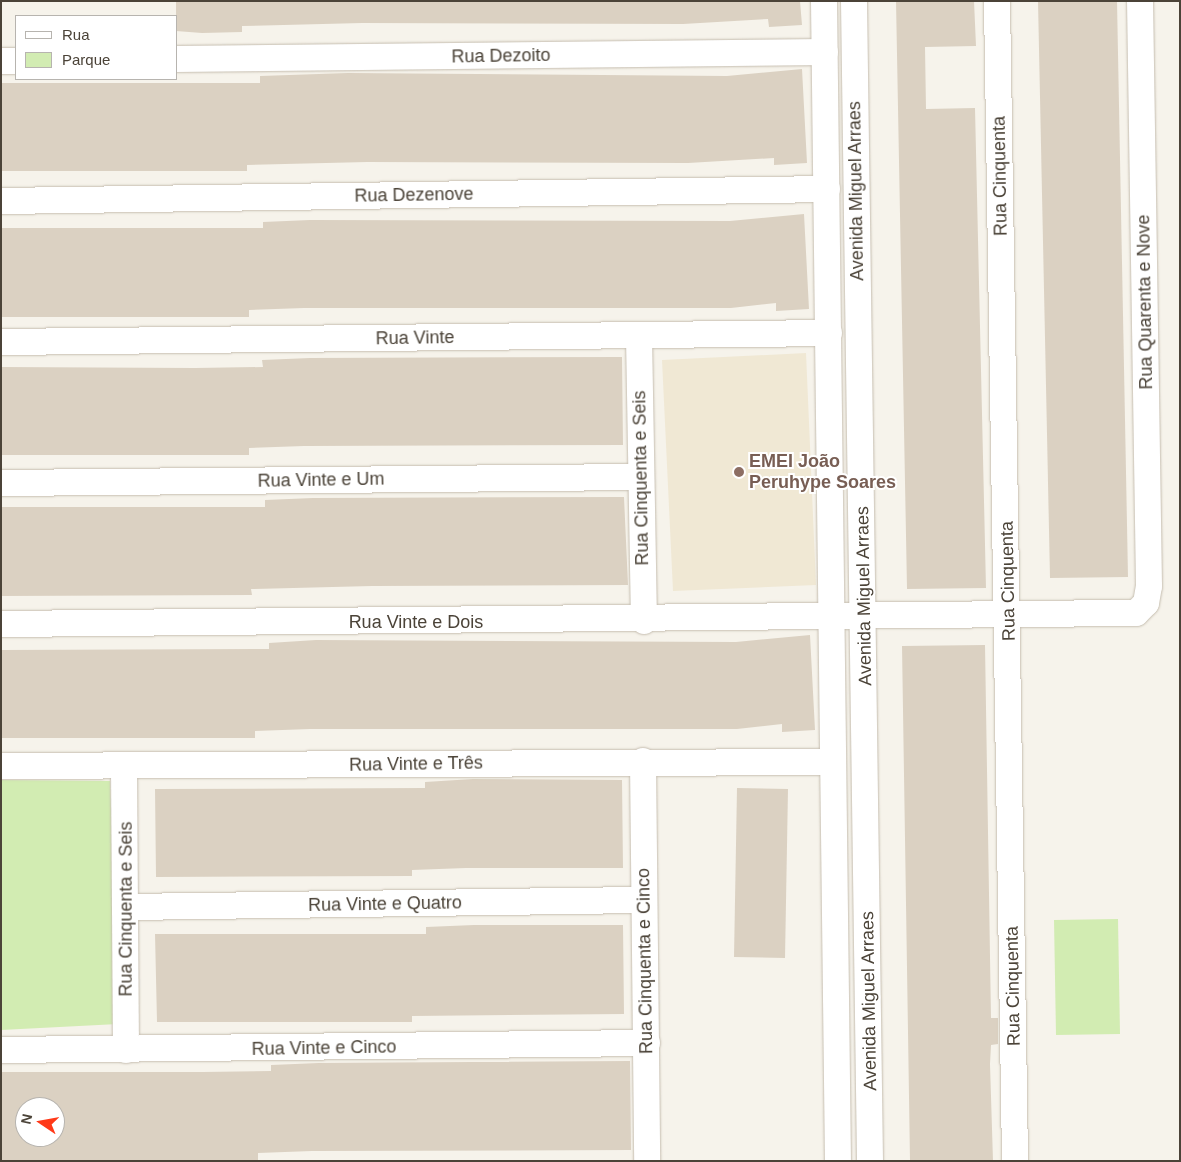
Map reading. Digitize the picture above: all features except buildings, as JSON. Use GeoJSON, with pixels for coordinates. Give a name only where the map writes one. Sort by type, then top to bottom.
{"type":"FeatureCollection","features":[{"type":"Feature","properties":{"kind":"street","name":"Avenida Miguel Arraes"},"geometry":{"type":"LineString","coordinates":[[824,1],[829,333],[831,762],[838,1161]]}},
{"type":"Feature","properties":{"kind":"street","name":"Avenida Miguel Arraes"},"geometry":{"type":"LineString","coordinates":[[854,1],[864,616],[870,1161]]}},
{"type":"Feature","properties":{"kind":"street","name":"Rua Cinquenta"},"geometry":{"type":"LineString","coordinates":[[997,1],[1009,616],[1015,1161]]}},
{"type":"Feature","properties":{"kind":"street","name":"Rua Quarenta e Nove"},"geometry":{"type":"LineString","coordinates":[[1140,1],[1146,603]]}},
{"type":"Feature","properties":{"kind":"street","name":"Rua Dezoito"},"geometry":{"type":"LineString","coordinates":[[178,59],[825,52]]}},
{"type":"Feature","properties":{"kind":"street"},"geometry":{"type":"LineString","coordinates":[[1,61],[15,61]]}},
{"type":"Feature","properties":{"kind":"street","name":"Rua Dezenove"},"geometry":{"type":"LineString","coordinates":[[1,201],[827,189]]}},
{"type":"Feature","properties":{"kind":"street","name":"Rua Vinte"},"geometry":{"type":"LineString","coordinates":[[1,342],[829,333]]}},
{"type":"Feature","properties":{"kind":"street","name":"Rua Cinquenta e Seis"},"geometry":{"type":"LineString","coordinates":[[639,336],[644,621]]}},
{"type":"Feature","properties":{"kind":"street","name":"Rua Vinte e Um"},"geometry":{"type":"LineString","coordinates":[[1,483],[642,476]]}},
{"type":"Feature","properties":{"kind":"street","name":"Rua Vinte e Dois"},"geometry":{"type":"LineString","coordinates":[[1,624],[644,621],[864,616],[1009,616],[1136,613],[1146,603]]}},
{"type":"Feature","properties":{"kind":"street","name":"Rua Vinte e Três"},"geometry":{"type":"LineString","coordinates":[[1,766],[124,767],[643,761],[831,762]]}},
{"type":"Feature","properties":{"kind":"street","name":"Rua Cinquenta e Cinco"},"geometry":{"type":"LineString","coordinates":[[643,761],[647,1161]]}},
{"type":"Feature","properties":{"kind":"street","name":"Rua Cinquenta e Seis"},"geometry":{"type":"LineString","coordinates":[[124,767],[126,1050]]}},
{"type":"Feature","properties":{"kind":"street","name":"Rua Vinte e Quatro"},"geometry":{"type":"LineString","coordinates":[[126,908],[643,900]]}},
{"type":"Feature","properties":{"kind":"street","name":"Rua Vinte e Cinco"},"geometry":{"type":"LineString","coordinates":[[1,1050],[647,1044]]}},
{"type":"Feature","properties":{"kind":"shaded area","name":"EMEI João Peruhype Soares"},"geometry":{"type":"Polygon","coordinates":[[[806,353],[816,585],[673,591],[662,360],[806,353]]]}},
{"type":"Feature","properties":{"kind":"green space"},"geometry":{"type":"Polygon","coordinates":[[[1,780],[110,781],[118,1024],[1,1030],[1,780]]]}},
{"type":"Feature","properties":{"kind":"green space"},"geometry":{"type":"Polygon","coordinates":[[[1118,919],[1120,1034],[1056,1035],[1054,920],[1118,919]]]}},
{"type":"Feature","properties":{"kind":"place","name":"EMEI João Peruhype Soares"},"geometry":{"type":"Point","coordinates":[739,472]}}]}
